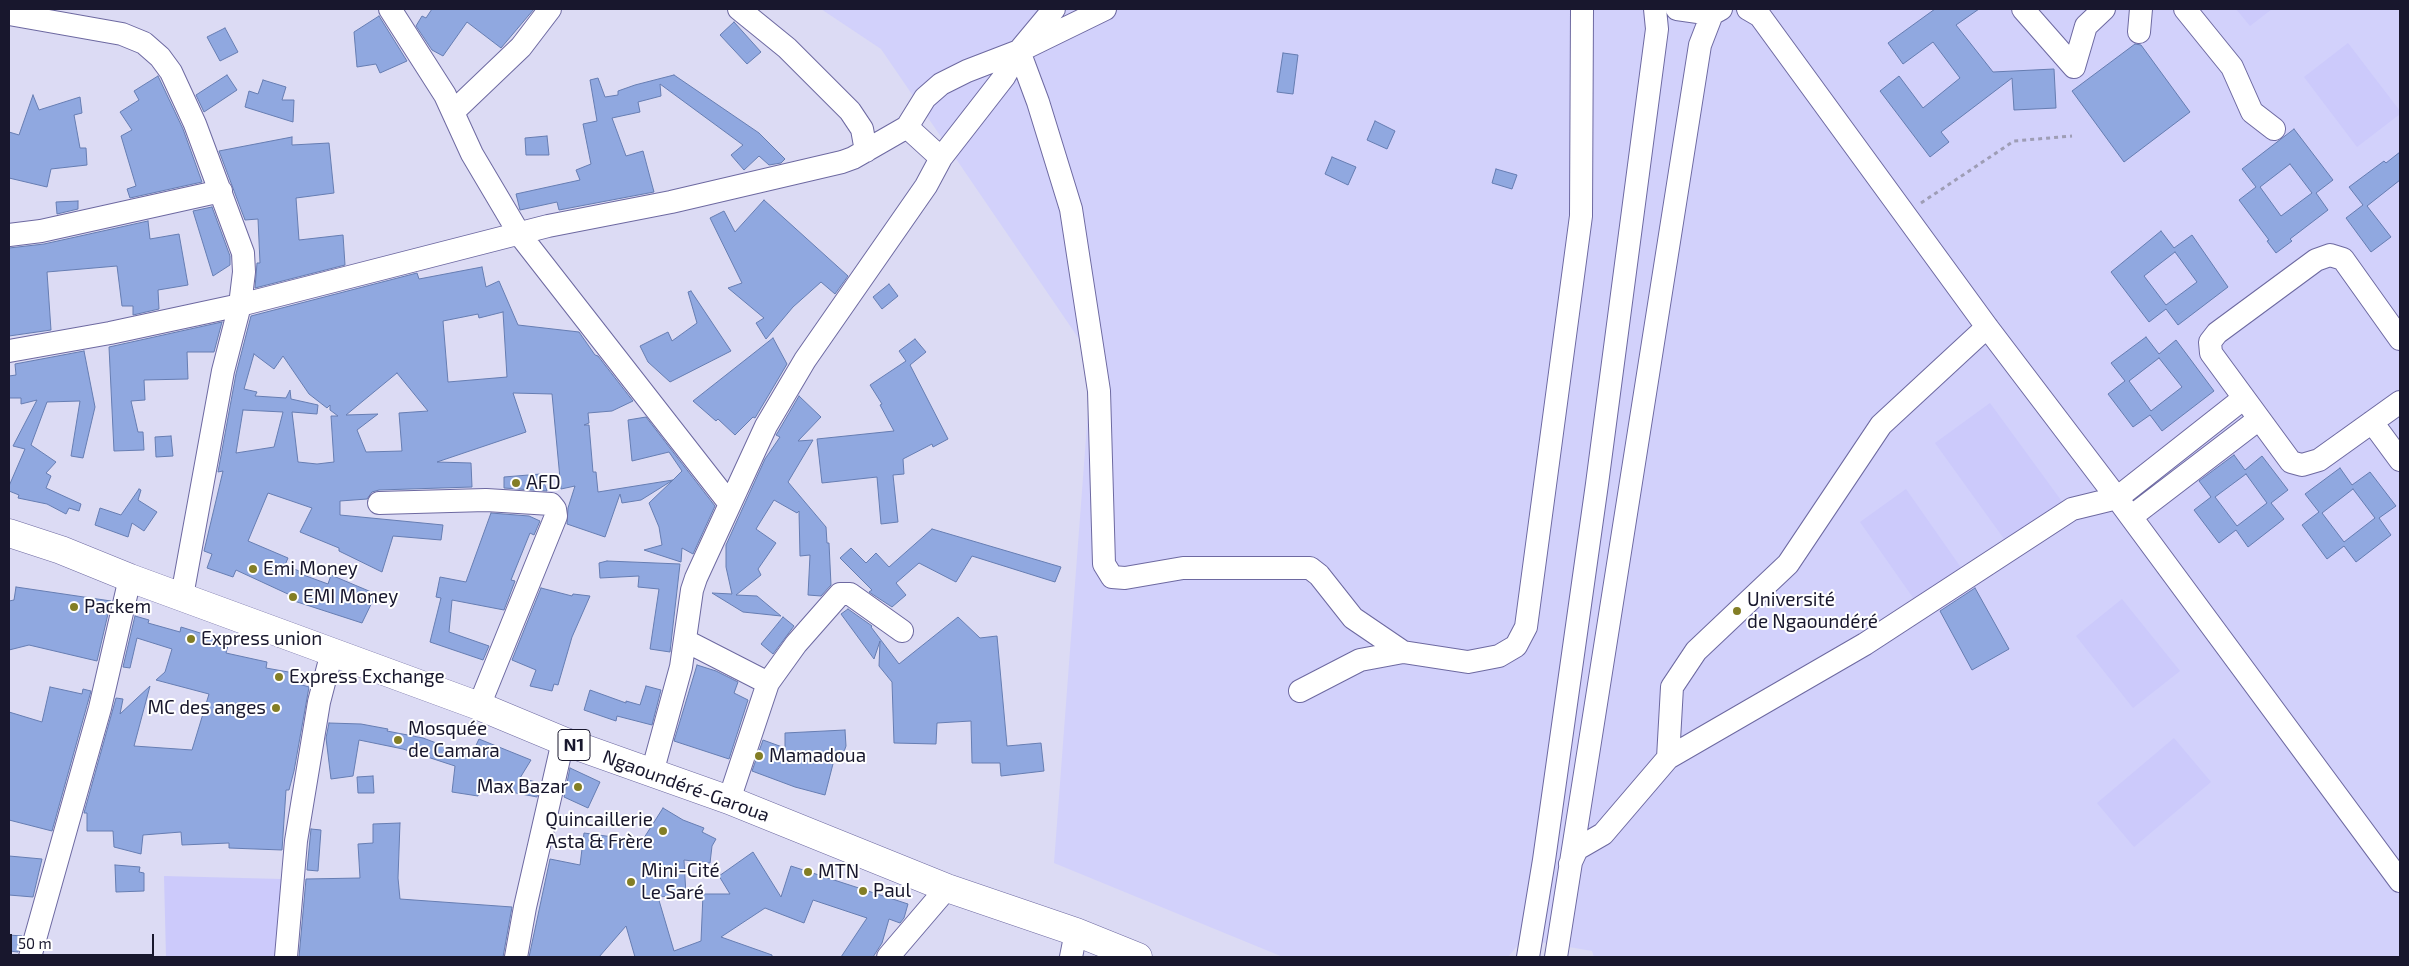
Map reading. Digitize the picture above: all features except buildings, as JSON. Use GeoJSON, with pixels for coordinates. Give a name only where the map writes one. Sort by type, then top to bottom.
{"type":"FeatureCollection","features":[{"type":"Feature","properties":{"kind":"highway","name":"Ngaoundéré-Garoua"},"geometry":{"type":"LineString","coordinates":[[9,533],[62,550],[130,578],[479,706],[564,741],[729,800],[947,888],[1074,945],[1138,957]]}},
{"type":"Feature","properties":{"kind":"street"},"geometry":{"type":"LineString","coordinates":[[390,9],[454,111],[472,154],[520,235],[730,504]]}},
{"type":"Feature","properties":{"kind":"street"},"geometry":{"type":"LineString","coordinates":[[454,111],[521,47],[550,9]]}},
{"type":"Feature","properties":{"kind":"street"},"geometry":{"type":"LineString","coordinates":[[739,9],[787,48],[850,111],[862,129],[866,151]]}},
{"type":"Feature","properties":{"kind":"street"},"geometry":{"type":"LineString","coordinates":[[652,773],[681,667],[692,590],[766,426],[805,360],[926,186],[942,158],[1004,77],[1019,51],[1054,9]]}},
{"type":"Feature","properties":{"kind":"street"},"geometry":{"type":"LineString","coordinates":[[9,351],[110,333],[240,305],[570,221],[671,202],[853,158],[907,127],[925,98],[941,84],[967,71],[1019,51],[1105,9]]}},
{"type":"Feature","properties":{"kind":"street"},"geometry":{"type":"LineString","coordinates":[[1300,691],[1360,660],[1403,652],[1468,662],[1499,656],[1516,646],[1526,627],[1581,216],[1582,9]]}},
{"type":"Feature","properties":{"kind":"street"},"geometry":{"type":"LineString","coordinates":[[1528,957],[1544,860],[1597,484],[1656,29],[1654,9]]}},
{"type":"Feature","properties":{"kind":"street"},"geometry":{"type":"LineString","coordinates":[[1556,957],[1700,45],[1717,11],[1677,9]]}},
{"type":"Feature","properties":{"kind":"street"},"geometry":{"type":"LineString","coordinates":[[1748,9],[1760,16],[1906,214],[1928,230],[1987,326],[2117,498],[2400,881]]}},
{"type":"Feature","properties":{"kind":"street"},"geometry":{"type":"LineString","coordinates":[[2023,9],[2074,67],[2086,26],[2104,9]]}},
{"type":"Feature","properties":{"kind":"street"},"geometry":{"type":"LineString","coordinates":[[2139,32],[2141,9]]}},
{"type":"Feature","properties":{"kind":"street"},"geometry":{"type":"LineString","coordinates":[[2185,9],[2232,67],[2252,112],[2274,130]]}},
{"type":"Feature","properties":{"kind":"street"},"geometry":{"type":"LineString","coordinates":[[9,14],[122,34],[144,43],[160,57],[171,72],[195,124],[242,253],[244,272],[240,305],[223,371],[182,596]]}},
{"type":"Feature","properties":{"kind":"street"},"geometry":{"type":"LineString","coordinates":[[1019,51],[1038,102],[1071,209],[1100,392],[1104,564],[1112,577],[1125,578],[1182,568],[1310,568],[1319,575],[1353,618],[1403,652]]}},
{"type":"Feature","properties":{"kind":"street"},"geometry":{"type":"LineString","coordinates":[[907,127],[942,158]]}},
{"type":"Feature","properties":{"kind":"street"},"geometry":{"type":"LineString","coordinates":[[9,235],[41,231],[220,191]]}},
{"type":"Feature","properties":{"kind":"street"},"geometry":{"type":"LineString","coordinates":[[2400,339],[2344,259],[2330,254],[2316,260],[2217,332],[2210,342],[2211,353],[2291,462],[2302,465],[2319,460],[2400,402]]}},
{"type":"Feature","properties":{"kind":"street"},"geometry":{"type":"LineString","coordinates":[[1668,758],[1672,687],[1696,651],[1788,564],[1881,425],[1987,326]]}},
{"type":"Feature","properties":{"kind":"street"},"geometry":{"type":"LineString","coordinates":[[1570,864],[1577,849],[1603,834],[1668,758],[1865,644],[2072,508],[2117,498],[2244,398]]}},
{"type":"Feature","properties":{"kind":"street"},"geometry":{"type":"LineString","coordinates":[[2131,517],[2259,419]]}},
{"type":"Feature","properties":{"kind":"street"},"geometry":{"type":"LineString","coordinates":[[2372,422],[2400,460]]}},
{"type":"Feature","properties":{"kind":"street"},"geometry":{"type":"LineString","coordinates":[[379,503],[486,500],[551,504],[555,509],[556,516],[479,706]]}},
{"type":"Feature","properties":{"kind":"street"},"geometry":{"type":"LineString","coordinates":[[30,957],[100,708],[130,578]]}},
{"type":"Feature","properties":{"kind":"street"},"geometry":{"type":"LineString","coordinates":[[729,800],[768,683],[796,644],[840,594],[850,594],[902,631]]}},
{"type":"Feature","properties":{"kind":"street"},"geometry":{"type":"LineString","coordinates":[[686,641],[768,683]]}},
{"type":"Feature","properties":{"kind":"street"},"geometry":{"type":"LineString","coordinates":[[286,957],[296,841],[319,702],[332,652]]}},
{"type":"Feature","properties":{"kind":"street"},"geometry":{"type":"LineString","coordinates":[[516,957],[525,907],[564,741]]}},
{"type":"Feature","properties":{"kind":"street"},"geometry":{"type":"LineString","coordinates":[[888,957],[947,888]]}},
{"type":"Feature","properties":{"kind":"path"},"geometry":{"type":"LineString","coordinates":[[1906,214],[2014,141],[2072,136]]}},
{"type":"Feature","properties":{"kind":"shaded area","name":"Université de Ngaoundéré"},"geometry":{"type":"Polygon","coordinates":[[[821,9],[2400,9],[2400,957],[1594,957],[1592,951],[1523,939],[1508,957],[1283,957],[1054,863],[1092,358],[881,49],[821,9]]]}},
{"type":"Feature","properties":{"kind":"shaded area"},"geometry":{"type":"Polygon","coordinates":[[[2236,9],[2272,9],[2250,26],[2236,9]]]}},
{"type":"Feature","properties":{"kind":"shaded area"},"geometry":{"type":"Polygon","coordinates":[[[2348,43],[2400,111],[2400,114],[2357,147],[2304,77],[2348,43]]]}},
{"type":"Feature","properties":{"kind":"shaded area"},"geometry":{"type":"Polygon","coordinates":[[[1990,403],[2063,503],[2007,543],[1935,443],[1990,403]]]}},
{"type":"Feature","properties":{"kind":"shaded area"},"geometry":{"type":"Polygon","coordinates":[[[1906,489],[1962,569],[1916,602],[1860,522],[1906,489]]]}},
{"type":"Feature","properties":{"kind":"shaded area"},"geometry":{"type":"Polygon","coordinates":[[[2122,599],[2180,671],[2133,708],[2076,636],[2122,599]]]}},
{"type":"Feature","properties":{"kind":"shaded area"},"geometry":{"type":"Polygon","coordinates":[[[2174,738],[2211,782],[2134,847],[2097,803],[2174,738]]]}},
{"type":"Feature","properties":{"kind":"shaded area"},"geometry":{"type":"Polygon","coordinates":[[[164,876],[282,879],[279,957],[166,957],[164,876]]]}},
{"type":"Feature","properties":{"kind":"place","name":"AFD"},"geometry":{"type":"Point","coordinates":[516,483]}},
{"type":"Feature","properties":{"kind":"place","name":"Emi Money"},"geometry":{"type":"Point","coordinates":[253,569]}},
{"type":"Feature","properties":{"kind":"place","name":"EMI Money"},"geometry":{"type":"Point","coordinates":[293,597]}},
{"type":"Feature","properties":{"kind":"place","name":"Packem"},"geometry":{"type":"Point","coordinates":[74,607]}},
{"type":"Feature","properties":{"kind":"place","name":"Université de Ngaoundéré"},"geometry":{"type":"Point","coordinates":[1737,611]}},
{"type":"Feature","properties":{"kind":"place","name":"Express union"},"geometry":{"type":"Point","coordinates":[191,639]}},
{"type":"Feature","properties":{"kind":"place","name":"Express Exchange"},"geometry":{"type":"Point","coordinates":[279,677]}},
{"type":"Feature","properties":{"kind":"place","name":"MC des anges"},"geometry":{"type":"Point","coordinates":[276,708]}},
{"type":"Feature","properties":{"kind":"place","name":"Mosquée de Camara"},"geometry":{"type":"Point","coordinates":[398,740]}},
{"type":"Feature","properties":{"kind":"place","name":"Mamadoua"},"geometry":{"type":"Point","coordinates":[759,756]}},
{"type":"Feature","properties":{"kind":"place","name":"Max Bazar"},"geometry":{"type":"Point","coordinates":[578,787]}},
{"type":"Feature","properties":{"kind":"place","name":"Quincaillerie Asta & Frère"},"geometry":{"type":"Point","coordinates":[663,831]}},
{"type":"Feature","properties":{"kind":"place","name":"MTN"},"geometry":{"type":"Point","coordinates":[808,872]}},
{"type":"Feature","properties":{"kind":"place","name":"Mini-Cité Le Saré"},"geometry":{"type":"Point","coordinates":[631,882]}},
{"type":"Feature","properties":{"kind":"place","name":"Paul"},"geometry":{"type":"Point","coordinates":[863,891]}}]}
